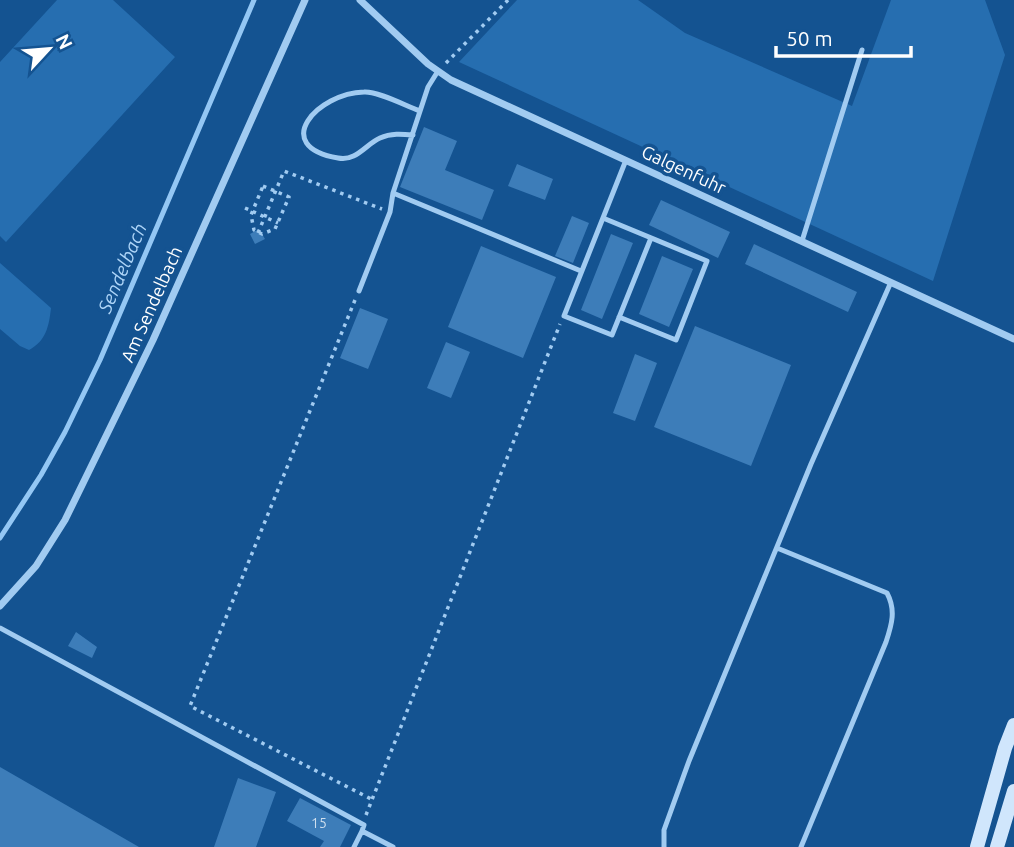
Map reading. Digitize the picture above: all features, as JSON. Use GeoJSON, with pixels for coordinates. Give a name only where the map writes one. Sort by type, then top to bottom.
{"type":"FeatureCollection","features":[{"type":"Feature","properties":{"kind":"street","name":"Am Sendelbach"},"geometry":{"type":"LineString","coordinates":[[0,606],[36,566],[65,520],[153,340],[305,0]]}},
{"type":"Feature","properties":{"kind":"street","name":"Galgenfuhr"},"geometry":{"type":"LineString","coordinates":[[360,0],[451,80],[1014,339]]}},
{"type":"Feature","properties":{"kind":"street"},"geometry":{"type":"LineString","coordinates":[[977,847],[1014,725]]}},
{"type":"Feature","properties":{"kind":"street"},"geometry":{"type":"LineString","coordinates":[[997,847],[1014,791]]}},
{"type":"Feature","properties":{"kind":"lane"},"geometry":{"type":"LineString","coordinates":[[802,241],[862,50]]}},
{"type":"Feature","properties":{"kind":"lane"},"geometry":{"type":"LineString","coordinates":[[359,291],[390,212],[393,193],[428,87],[438,71]]}},
{"type":"Feature","properties":{"kind":"lane"},"geometry":{"type":"LineString","coordinates":[[413,135],[395,134],[381,137],[346,159],[311,148],[305,141],[304,131],[309,116],[324,103],[340,96],[367,91],[420,111]]}},
{"type":"Feature","properties":{"kind":"lane"},"geometry":{"type":"LineString","coordinates":[[626,160],[564,316],[612,335],[651,238]]}},
{"type":"Feature","properties":{"kind":"lane"},"geometry":{"type":"LineString","coordinates":[[393,193],[581,271]]}},
{"type":"Feature","properties":{"kind":"lane"},"geometry":{"type":"LineString","coordinates":[[603,218],[707,261],[676,340],[619,317]]}},
{"type":"Feature","properties":{"kind":"lane"},"geometry":{"type":"LineString","coordinates":[[663,847],[664,830],[672,807],[776,548],[891,282]]}},
{"type":"Feature","properties":{"kind":"lane"},"geometry":{"type":"LineString","coordinates":[[776,548],[887,593],[893,605],[892,625],[886,642],[801,847]]}},
{"type":"Feature","properties":{"kind":"lane"},"geometry":{"type":"LineString","coordinates":[[0,628],[393,847]]}},
{"type":"Feature","properties":{"kind":"lane"},"geometry":{"type":"LineString","coordinates":[[354,847],[363,828]]}},
{"type":"Feature","properties":{"kind":"path"},"geometry":{"type":"LineString","coordinates":[[438,71],[509,0]]}},
{"type":"Feature","properties":{"kind":"path"},"geometry":{"type":"LineString","coordinates":[[258,233],[284,170],[390,212]]}},
{"type":"Feature","properties":{"kind":"path"},"geometry":{"type":"LineString","coordinates":[[263,186],[289,197],[279,223],[270,232],[258,233],[252,225],[252,211],[263,186]]}},
{"type":"Feature","properties":{"kind":"path"},"geometry":{"type":"LineString","coordinates":[[245,208],[279,223]]}},
{"type":"Feature","properties":{"kind":"path"},"geometry":{"type":"LineString","coordinates":[[359,291],[190,706],[371,799]]}},
{"type":"Feature","properties":{"kind":"path"},"geometry":{"type":"LineString","coordinates":[[363,828],[371,799],[564,316]]}},
{"type":"Feature","properties":{"kind":"shaded area"},"geometry":{"type":"Polygon","coordinates":[[[57,0],[113,0],[175,57],[6,242],[0,236],[0,62],[57,0]]]}},
{"type":"Feature","properties":{"kind":"shaded area"},"geometry":{"type":"Polygon","coordinates":[[[517,0],[638,0],[685,33],[852,106],[891,0],[985,0],[1005,55],[933,281],[459,62],[517,0]]]}},
{"type":"Feature","properties":{"kind":"shaded area"},"geometry":{"type":"Polygon","coordinates":[[[0,263],[51,308],[46,332],[29,350],[0,329],[0,263]]]}},
{"type":"Feature","properties":{"kind":"building"},"geometry":{"type":"Polygon","coordinates":[[[424,127],[457,141],[445,170],[494,190],[482,220],[400,187],[424,127]]]}},
{"type":"Feature","properties":{"kind":"building"},"geometry":{"type":"Polygon","coordinates":[[[517,164],[553,179],[545,200],[508,186],[517,164]]]}},
{"type":"Feature","properties":{"kind":"building"},"geometry":{"type":"Polygon","coordinates":[[[661,200],[730,232],[718,258],[649,225],[661,200]]]}},
{"type":"Feature","properties":{"kind":"building"},"geometry":{"type":"Polygon","coordinates":[[[572,216],[589,223],[573,263],[555,256],[572,216]]]}},
{"type":"Feature","properties":{"kind":"building"},"geometry":{"type":"Polygon","coordinates":[[[259,229],[265,239],[255,244],[250,234],[259,229]]]}},
{"type":"Feature","properties":{"kind":"building"},"geometry":{"type":"Polygon","coordinates":[[[611,234],[633,243],[602,319],[581,310],[611,234]]]}},
{"type":"Feature","properties":{"kind":"building"},"geometry":{"type":"Polygon","coordinates":[[[754,244],[857,292],[848,312],[745,264],[754,244]]]}},
{"type":"Feature","properties":{"kind":"building"},"geometry":{"type":"Polygon","coordinates":[[[481,246],[556,277],[523,358],[448,327],[481,246]]]}},
{"type":"Feature","properties":{"kind":"building"},"geometry":{"type":"Polygon","coordinates":[[[662,256],[693,269],[669,327],[639,314],[662,256]]]}},
{"type":"Feature","properties":{"kind":"building"},"geometry":{"type":"Polygon","coordinates":[[[360,308],[388,319],[368,369],[340,358],[360,308]]]}},
{"type":"Feature","properties":{"kind":"building"},"geometry":{"type":"Polygon","coordinates":[[[695,326],[791,365],[751,466],[654,427],[695,326]]]}},
{"type":"Feature","properties":{"kind":"building"},"geometry":{"type":"Polygon","coordinates":[[[446,342],[470,352],[451,398],[427,388],[446,342]]]}},
{"type":"Feature","properties":{"kind":"building"},"geometry":{"type":"Polygon","coordinates":[[[635,354],[657,363],[635,421],[613,413],[635,354]]]}},
{"type":"Feature","properties":{"kind":"building"},"geometry":{"type":"Polygon","coordinates":[[[76,632],[97,647],[92,658],[68,646],[76,632]]]}},
{"type":"Feature","properties":{"kind":"building"},"geometry":{"type":"Polygon","coordinates":[[[0,767],[139,847],[0,847],[0,767]]]}},
{"type":"Feature","properties":{"kind":"building"},"geometry":{"type":"Polygon","coordinates":[[[238,778],[276,792],[256,847],[214,847],[238,778]]]}},
{"type":"Feature","properties":{"kind":"building"},"geometry":{"type":"Polygon","coordinates":[[[300,798],[351,825],[340,847],[320,847],[324,841],[287,821],[300,798]]]}},
{"type":"Feature","properties":{"kind":"waterway","name":"Sendelbach"},"geometry":{"type":"LineString","coordinates":[[0,538],[41,475],[100,360],[254,0]]}}]}
